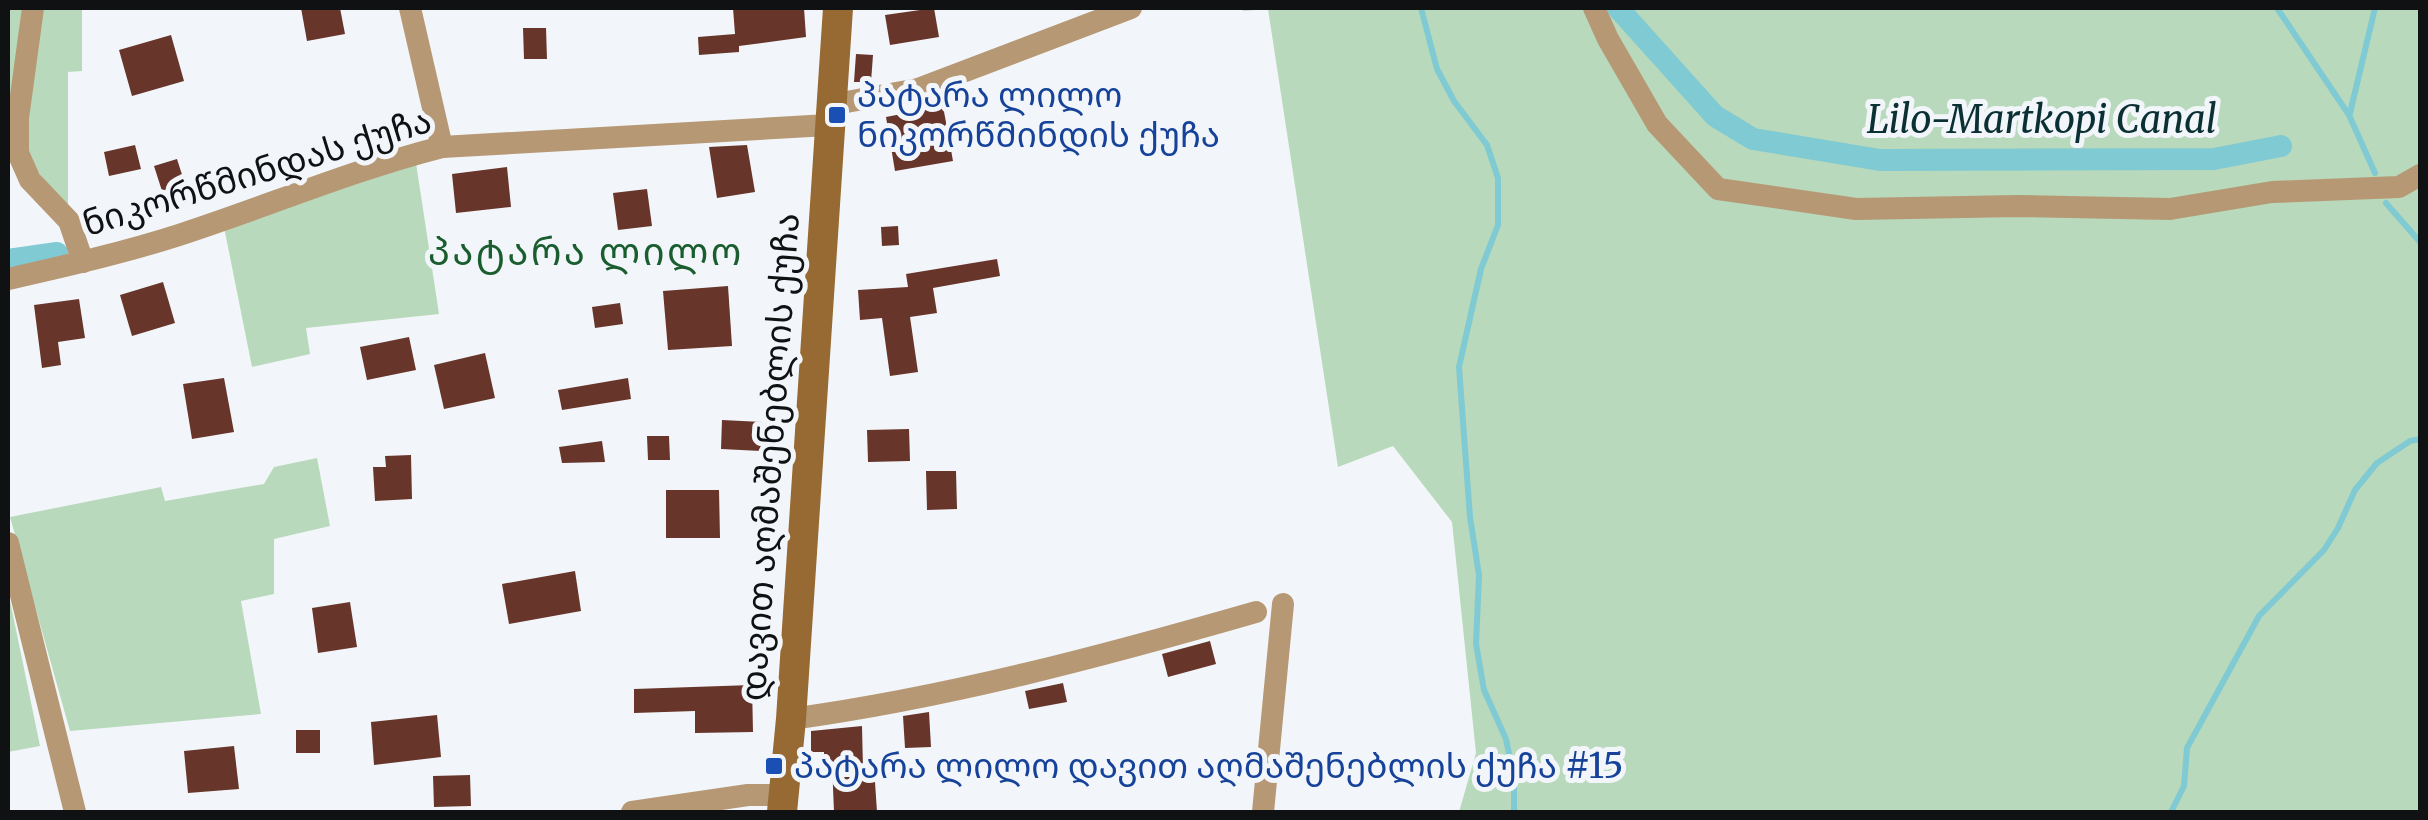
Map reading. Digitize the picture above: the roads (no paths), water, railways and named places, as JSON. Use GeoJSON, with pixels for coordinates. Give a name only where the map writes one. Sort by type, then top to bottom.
{"type":"FeatureCollection","features":[{"type":"Feature","properties":{"kind":"street"},"geometry":{"type":"LineString","coordinates":[[34,8],[18,118],[18,153],[30,180],[69,221],[82,262]]}},
{"type":"Feature","properties":{"kind":"street"},"geometry":{"type":"LineString","coordinates":[[410,8],[442,147]]}},
{"type":"Feature","properties":{"kind":"street","name":"დავით აღმაშენებლის ქუჩა"},"geometry":{"type":"LineString","coordinates":[[783,804],[838,8]]}},
{"type":"Feature","properties":{"kind":"street","name":"ნიკორწმინდას ქუჩა"},"geometry":{"type":"LineString","coordinates":[[8,279],[178,236],[381,163],[442,147],[829,115],[918,89],[1131,8]]}},
{"type":"Feature","properties":{"kind":"street"},"geometry":{"type":"LineString","coordinates":[[1594,8],[1657,124],[1718,189],[1856,209],[2170,209],[2272,192],[2399,187],[2420,175]]}},
{"type":"Feature","properties":{"kind":"street"},"geometry":{"type":"LineString","coordinates":[[8,543],[75,812]]}},
{"type":"Feature","properties":{"kind":"street"},"geometry":{"type":"LineString","coordinates":[[1263,812],[1283,604]]}},
{"type":"Feature","properties":{"kind":"street"},"geometry":{"type":"LineString","coordinates":[[791,719],[872,708],[1076,664],[1256,612]]}},
{"type":"Feature","properties":{"kind":"street"},"geometry":{"type":"LineString","coordinates":[[632,812],[748,795],[783,804]]}},
{"type":"Feature","properties":{"kind":"waterway"},"geometry":{"type":"LineString","coordinates":[[1421,8],[1437,69],[1454,101],[1487,145],[1498,178],[1498,225],[1481,269],[1459,367],[1470,517],[1479,575],[1476,644],[1484,690],[1506,739],[1514,778],[1514,812]]}},
{"type":"Feature","properties":{"kind":"waterway","name":"Lilo-Martkopi Canal"},"geometry":{"type":"LineString","coordinates":[[1618,8],[1715,116],[1753,139],[1880,160],[2214,159],[2281,146]]}},
{"type":"Feature","properties":{"kind":"waterway"},"geometry":{"type":"LineString","coordinates":[[2277,8],[2349,115],[2375,173]]}},
{"type":"Feature","properties":{"kind":"waterway"},"geometry":{"type":"LineString","coordinates":[[2350,113],[2375,8]]}},
{"type":"Feature","properties":{"kind":"waterway"},"geometry":{"type":"LineString","coordinates":[[2386,203],[2420,242]]}},
{"type":"Feature","properties":{"kind":"waterway","name":"Lilo-Martkopi Canal"},"geometry":{"type":"LineString","coordinates":[[8,260],[57,253]]}},
{"type":"Feature","properties":{"kind":"waterway"},"geometry":{"type":"LineString","coordinates":[[2171,812],[2184,786],[2187,748],[2259,616],[2324,550],[2355,490],[2377,463],[2410,441],[2420,439]]}},
{"type":"Feature","properties":{"kind":"place","name":"პატარა ლილო ნიკორწმინდის ქუჩა"},"geometry":{"type":"Point","coordinates":[837,115]}},
{"type":"Feature","properties":{"kind":"place","name":"პატარა ლილო დავით აღმაშენებლის ქუჩა #15"},"geometry":{"type":"Point","coordinates":[774,766]}},
{"type":"Feature","properties":{"kind":"district","name":"პატარა ლილო"},"geometry":{"type":"Point","coordinates":[586,252]}}]}
